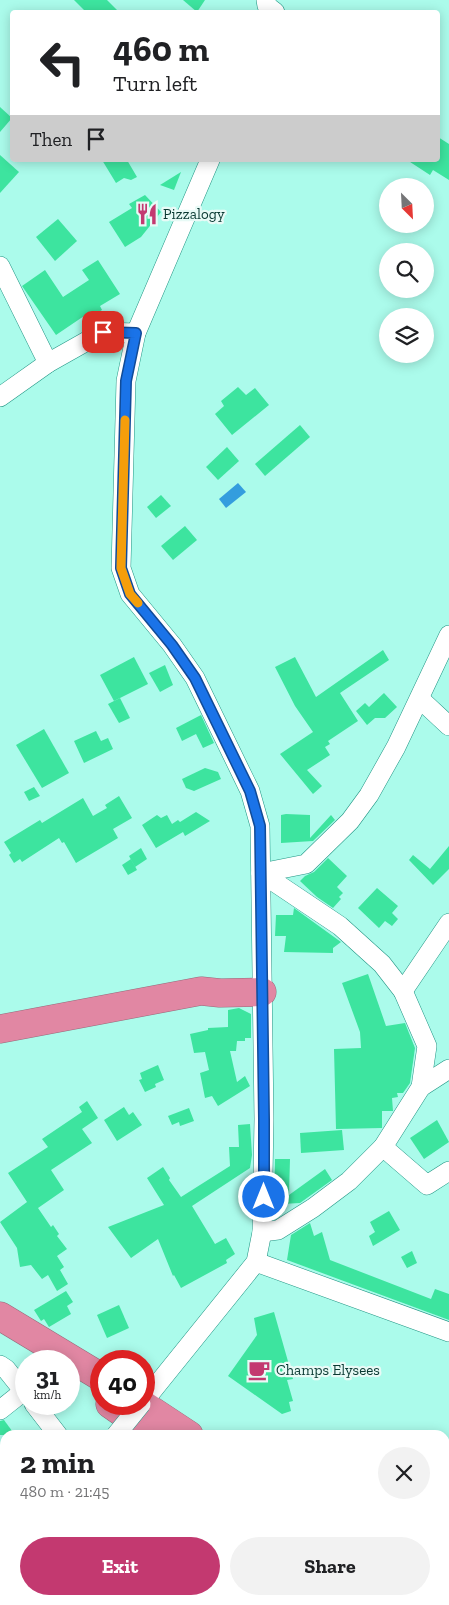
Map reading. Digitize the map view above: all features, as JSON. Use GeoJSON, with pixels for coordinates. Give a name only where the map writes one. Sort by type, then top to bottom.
{"type":"FeatureCollection","features":[{"type":"Feature","properties":{"kind":"highway"},"geometry":{"type":"LineString","coordinates":[[0,1028],[201,990],[217,981],[232,977],[261,982]]}},
{"type":"Feature","properties":{"kind":"highway"},"geometry":{"type":"LineString","coordinates":[[0,1316],[90,1370]]}},
{"type":"Feature","properties":{"kind":"highway"},"geometry":{"type":"LineString","coordinates":[[0,1336],[24,1350]]}},
{"type":"Feature","properties":{"kind":"highway"},"geometry":{"type":"LineString","coordinates":[[155,1412],[182,1430]]}},
{"type":"Feature","properties":{"kind":"highway"},"geometry":{"type":"LineString","coordinates":[[126,1415],[147,1430]]}},
{"type":"Feature","properties":{"kind":"street"},"geometry":{"type":"LineString","coordinates":[[266,0],[267,6],[273,10]]}},
{"type":"Feature","properties":{"kind":"street"},"geometry":{"type":"LineString","coordinates":[[155,1387],[256,1262],[262,1232],[264,1119],[260,826],[250,791],[195,678],[172,645],[130,594],[121,568],[126,381],[136,333],[209,162]]}},
{"type":"Feature","properties":{"kind":"street"},"geometry":{"type":"LineString","coordinates":[[0,266],[48,363]]}},
{"type":"Feature","properties":{"kind":"street"},"geometry":{"type":"LineString","coordinates":[[0,397],[48,363],[103,332],[136,333]]}},
{"type":"Feature","properties":{"kind":"street"},"geometry":{"type":"LineString","coordinates":[[261,873],[306,864],[350,821],[369,795],[420,699],[449,635]]}},
{"type":"Feature","properties":{"kind":"street"},"geometry":{"type":"LineString","coordinates":[[420,699],[449,726]]}},
{"type":"Feature","properties":{"kind":"street"},"geometry":{"type":"LineString","coordinates":[[261,873],[340,926],[382,964],[403,991],[427,1046],[421,1087],[383,1147],[349,1181],[313,1208],[278,1230],[262,1232]]}},
{"type":"Feature","properties":{"kind":"street"},"geometry":{"type":"LineString","coordinates":[[403,991],[449,923]]}},
{"type":"Feature","properties":{"kind":"street"},"geometry":{"type":"LineString","coordinates":[[421,1087],[449,1069]]}},
{"type":"Feature","properties":{"kind":"street"},"geometry":{"type":"LineString","coordinates":[[383,1147],[427,1185],[449,1171]]}},
{"type":"Feature","properties":{"kind":"street"},"geometry":{"type":"LineString","coordinates":[[256,1262],[449,1332]]}},
{"type":"Feature","properties":{"kind":"street"},"geometry":{"type":"LineString","coordinates":[[0,1365],[15,1380]]}},
{"type":"Feature","properties":{"kind":"street"},"geometry":{"type":"LineString","coordinates":[[0,1410],[15,1402]]}},
{"type":"Feature","properties":{"kind":"street"},"geometry":{"type":"LineString","coordinates":[[43,1415],[54,1430]]}},
{"type":"Feature","properties":{"kind":"street"},"geometry":{"type":"LineString","coordinates":[[120,1430],[132,1415]]}},
{"type":"Feature","properties":{"kind":"water"},"geometry":{"type":"Polygon","coordinates":[[[238,483],[246,492],[226,508],[219,499],[238,483]]]}},
{"type":"Feature","properties":{"kind":"building"},"geometry":{"type":"Polygon","coordinates":[[[74,0],[107,0],[117,10],[84,10],[74,0]]]}},
{"type":"Feature","properties":{"kind":"building"},"geometry":{"type":"Polygon","coordinates":[[[183,0],[205,0],[198,10],[195,10],[183,0]]]}},
{"type":"Feature","properties":{"kind":"building"},"geometry":{"type":"Polygon","coordinates":[[[0,107],[10,116],[10,120],[0,132],[0,107]]]}},
{"type":"Feature","properties":{"kind":"building"},"geometry":{"type":"Polygon","coordinates":[[[440,138],[449,144],[449,180],[433,170],[430,175],[410,162],[440,162],[440,138]]]}},
{"type":"Feature","properties":{"kind":"building"},"geometry":{"type":"Polygon","coordinates":[[[0,155],[19,172],[0,193],[0,155]]]}},
{"type":"Feature","properties":{"kind":"building"},"geometry":{"type":"Polygon","coordinates":[[[103,162],[128,162],[137,177],[131,180],[124,178],[116,183],[103,162]]]}},
{"type":"Feature","properties":{"kind":"building"},"geometry":{"type":"Polygon","coordinates":[[[181,172],[174,190],[160,185],[181,172]]]}},
{"type":"Feature","properties":{"kind":"building"},"geometry":{"type":"Polygon","coordinates":[[[145,195],[161,212],[141,237],[125,247],[109,222],[132,208],[129,204],[145,195]]]}},
{"type":"Feature","properties":{"kind":"building"},"geometry":{"type":"Polygon","coordinates":[[[58,219],[77,241],[55,261],[36,237],[58,219]]]}},
{"type":"Feature","properties":{"kind":"building"},"geometry":{"type":"Polygon","coordinates":[[[98,260],[120,294],[100,306],[102,310],[90,318],[87,314],[56,335],[22,286],[45,270],[63,297],[89,280],[82,270],[98,260]]]}},
{"type":"Feature","properties":{"kind":"building"},"geometry":{"type":"Polygon","coordinates":[[[238,387],[246,395],[255,388],[269,405],[232,435],[215,414],[224,406],[221,401],[238,387]]]}},
{"type":"Feature","properties":{"kind":"building"},"geometry":{"type":"Polygon","coordinates":[[[300,425],[310,437],[265,476],[255,464],[300,425]]]}},
{"type":"Feature","properties":{"kind":"building"},"geometry":{"type":"Polygon","coordinates":[[[227,447],[239,461],[218,480],[206,467],[227,447]]]}},
{"type":"Feature","properties":{"kind":"building"},"geometry":{"type":"Polygon","coordinates":[[[161,495],[171,506],[156,518],[147,507],[161,495]]]}},
{"type":"Feature","properties":{"kind":"building"},"geometry":{"type":"Polygon","coordinates":[[[185,526],[197,540],[173,560],[161,546],[185,526]]]}},
{"type":"Feature","properties":{"kind":"building"},"geometry":{"type":"Polygon","coordinates":[[[383,650],[389,660],[340,693],[358,721],[328,741],[330,744],[325,747],[330,755],[307,770],[322,786],[313,794],[280,754],[313,732],[295,706],[275,667],[295,657],[316,697],[383,650]]]}},
{"type":"Feature","properties":{"kind":"building"},"geometry":{"type":"Polygon","coordinates":[[[134,657],[148,684],[114,701],[100,675],[134,657]]]}},
{"type":"Feature","properties":{"kind":"building"},"geometry":{"type":"Polygon","coordinates":[[[165,665],[173,685],[160,692],[149,673],[165,665]]]}},
{"type":"Feature","properties":{"kind":"building"},"geometry":{"type":"Polygon","coordinates":[[[384,693],[397,707],[385,718],[375,718],[367,725],[356,711],[365,703],[369,707],[384,693]]]}},
{"type":"Feature","properties":{"kind":"building"},"geometry":{"type":"Polygon","coordinates":[[[120,698],[130,718],[119,723],[108,704],[120,698]]]}},
{"type":"Feature","properties":{"kind":"building"},"geometry":{"type":"Polygon","coordinates":[[[201,715],[214,743],[203,748],[196,734],[182,741],[176,728],[201,715]]]}},
{"type":"Feature","properties":{"kind":"building"},"geometry":{"type":"Polygon","coordinates":[[[44,729],[69,773],[42,788],[16,745],[44,729]]]}},
{"type":"Feature","properties":{"kind":"building"},"geometry":{"type":"Polygon","coordinates":[[[96,731],[101,741],[108,738],[113,749],[84,763],[74,741],[96,731]]]}},
{"type":"Feature","properties":{"kind":"building"},"geometry":{"type":"Polygon","coordinates":[[[205,768],[218,772],[221,779],[194,791],[186,788],[182,779],[205,768]]]}},
{"type":"Feature","properties":{"kind":"building"},"geometry":{"type":"Polygon","coordinates":[[[34,787],[40,796],[29,801],[24,792],[34,787]]]}},
{"type":"Feature","properties":{"kind":"building"},"geometry":{"type":"Polygon","coordinates":[[[119,796],[132,818],[113,829],[118,838],[76,863],[64,842],[62,843],[59,838],[22,862],[20,859],[14,863],[9,855],[11,853],[4,842],[40,820],[42,823],[83,798],[93,816],[107,808],[105,805],[119,796]]]}},
{"type":"Feature","properties":{"kind":"building"},"geometry":{"type":"Polygon","coordinates":[[[196,812],[210,821],[185,836],[183,832],[156,848],[142,825],[157,815],[161,818],[167,815],[172,824],[178,820],[180,822],[196,812]]]}},
{"type":"Feature","properties":{"kind":"building"},"geometry":{"type":"Polygon","coordinates":[[[281,815],[310,815],[310,838],[331,815],[335,820],[313,841],[281,843],[281,815]]]}},
{"type":"Feature","properties":{"kind":"building"},"geometry":{"type":"Polygon","coordinates":[[[449,846],[449,869],[433,885],[409,860],[413,855],[430,869],[449,846]]]}},
{"type":"Feature","properties":{"kind":"building"},"geometry":{"type":"Polygon","coordinates":[[[141,848],[147,859],[135,867],[129,856],[141,848]]]}},
{"type":"Feature","properties":{"kind":"building"},"geometry":{"type":"Polygon","coordinates":[[[328,858],[347,876],[337,887],[343,893],[339,897],[341,899],[333,908],[317,897],[300,881],[305,876],[314,872],[328,858]]]}},
{"type":"Feature","properties":{"kind":"building"},"geometry":{"type":"Polygon","coordinates":[[[131,859],[137,870],[128,875],[122,865],[131,859]]]}},
{"type":"Feature","properties":{"kind":"building"},"geometry":{"type":"Polygon","coordinates":[[[377,888],[398,906],[392,913],[398,919],[392,926],[385,921],[379,928],[358,908],[377,888]]]}},
{"type":"Feature","properties":{"kind":"building"},"geometry":{"type":"Polygon","coordinates":[[[294,908],[341,942],[333,948],[333,953],[284,952],[286,936],[275,936],[276,915],[293,915],[294,908]]]}},
{"type":"Feature","properties":{"kind":"building"},"geometry":{"type":"Polygon","coordinates":[[[368,974],[386,1026],[405,1023],[415,1048],[410,1083],[403,1093],[397,1093],[398,1097],[392,1098],[393,1111],[382,1111],[382,1128],[336,1129],[334,1049],[361,1048],[360,1032],[342,983],[368,974]]]}},
{"type":"Feature","properties":{"kind":"building"},"geometry":{"type":"Polygon","coordinates":[[[239,1008],[251,1014],[251,1038],[245,1038],[245,1041],[237,1041],[236,1051],[230,1051],[237,1082],[245,1076],[250,1086],[218,1106],[212,1096],[205,1098],[200,1073],[209,1070],[205,1052],[194,1053],[190,1034],[208,1030],[208,1028],[228,1027],[228,1010],[239,1008]]]}},
{"type":"Feature","properties":{"kind":"building"},"geometry":{"type":"Polygon","coordinates":[[[158,1065],[164,1080],[155,1084],[156,1087],[145,1092],[139,1080],[142,1079],[140,1073],[158,1065]]]}},
{"type":"Feature","properties":{"kind":"building"},"geometry":{"type":"Polygon","coordinates":[[[87,1101],[98,1118],[82,1129],[92,1143],[51,1170],[64,1190],[38,1208],[51,1227],[53,1225],[59,1234],[57,1236],[67,1249],[57,1256],[64,1267],[60,1270],[68,1284],[57,1291],[48,1275],[42,1279],[31,1265],[20,1267],[17,1248],[0,1222],[27,1202],[8,1173],[48,1147],[42,1139],[82,1112],[79,1107],[87,1101]]]}},
{"type":"Feature","properties":{"kind":"building"},"geometry":{"type":"Polygon","coordinates":[[[124,1107],[129,1115],[133,1112],[142,1125],[117,1141],[104,1120],[124,1107]]]}},
{"type":"Feature","properties":{"kind":"building"},"geometry":{"type":"Polygon","coordinates":[[[189,1108],[194,1121],[180,1126],[179,1122],[172,1125],[168,1116],[189,1108]]]}},
{"type":"Feature","properties":{"kind":"building"},"geometry":{"type":"Polygon","coordinates":[[[437,1120],[449,1142],[424,1159],[410,1138],[437,1120]]]}},
{"type":"Feature","properties":{"kind":"building"},"geometry":{"type":"Polygon","coordinates":[[[250,1124],[252,1155],[250,1168],[192,1206],[215,1244],[226,1238],[235,1254],[226,1260],[227,1263],[181,1288],[173,1276],[158,1239],[131,1258],[108,1227],[164,1205],[147,1178],[163,1167],[170,1178],[169,1180],[181,1197],[230,1166],[229,1147],[239,1147],[238,1125],[250,1124]]]}},
{"type":"Feature","properties":{"kind":"building"},"geometry":{"type":"Polygon","coordinates":[[[342,1130],[344,1150],[301,1153],[300,1133],[342,1130]]]}},
{"type":"Feature","properties":{"kind":"building"},"geometry":{"type":"Polygon","coordinates":[[[275,1159],[290,1159],[289,1195],[325,1169],[332,1180],[300,1203],[282,1204],[282,1207],[274,1207],[275,1159]]]}},
{"type":"Feature","properties":{"kind":"building"},"geometry":{"type":"Polygon","coordinates":[[[389,1211],[400,1230],[373,1246],[369,1236],[375,1232],[370,1222],[389,1211]]]}},
{"type":"Feature","properties":{"kind":"building"},"geometry":{"type":"Polygon","coordinates":[[[310,1223],[314,1236],[322,1232],[330,1260],[431,1299],[435,1289],[449,1294],[449,1320],[287,1260],[291,1235],[310,1223]]]}},
{"type":"Feature","properties":{"kind":"building"},"geometry":{"type":"Polygon","coordinates":[[[412,1251],[417,1263],[407,1268],[401,1257],[412,1251]]]}},
{"type":"Feature","properties":{"kind":"building"},"geometry":{"type":"Polygon","coordinates":[[[66,1291],[73,1302],[67,1306],[71,1314],[49,1327],[44,1319],[41,1321],[34,1310],[66,1291]]]}},
{"type":"Feature","properties":{"kind":"building"},"geometry":{"type":"Polygon","coordinates":[[[119,1305],[129,1328],[107,1338],[97,1315],[119,1305]]]}},
{"type":"Feature","properties":{"kind":"building"},"geometry":{"type":"Polygon","coordinates":[[[274,1312],[293,1379],[287,1380],[293,1401],[289,1402],[291,1411],[282,1414],[228,1376],[257,1335],[254,1318],[274,1312]]]}},
{"type":"Feature","properties":{"kind":"building"},"geometry":{"type":"Polygon","coordinates":[[[4,1420],[11,1430],[0,1430],[0,1421],[4,1420]]]}},
{"type":"Feature","properties":{"kind":"slow traffic"},"geometry":{"type":"LineString","coordinates":[[125,420],[121,568],[130,594],[138,603]]}},
{"type":"Feature","properties":{"kind":"place","name":"Pizzalogy"},"geometry":{"type":"Point","coordinates":[147,214]}},
{"type":"Feature","properties":{"kind":"place","name":"Champs Elysees"},"geometry":{"type":"Point","coordinates":[259,1370]}},
{"type":"Feature","properties":{"kind":"route"},"geometry":{"type":"LineString","coordinates":[[103,332],[136,333],[126,381],[121,568],[125,582],[130,594],[172,645],[195,678],[250,791],[260,826],[264,1197]]}}]}
